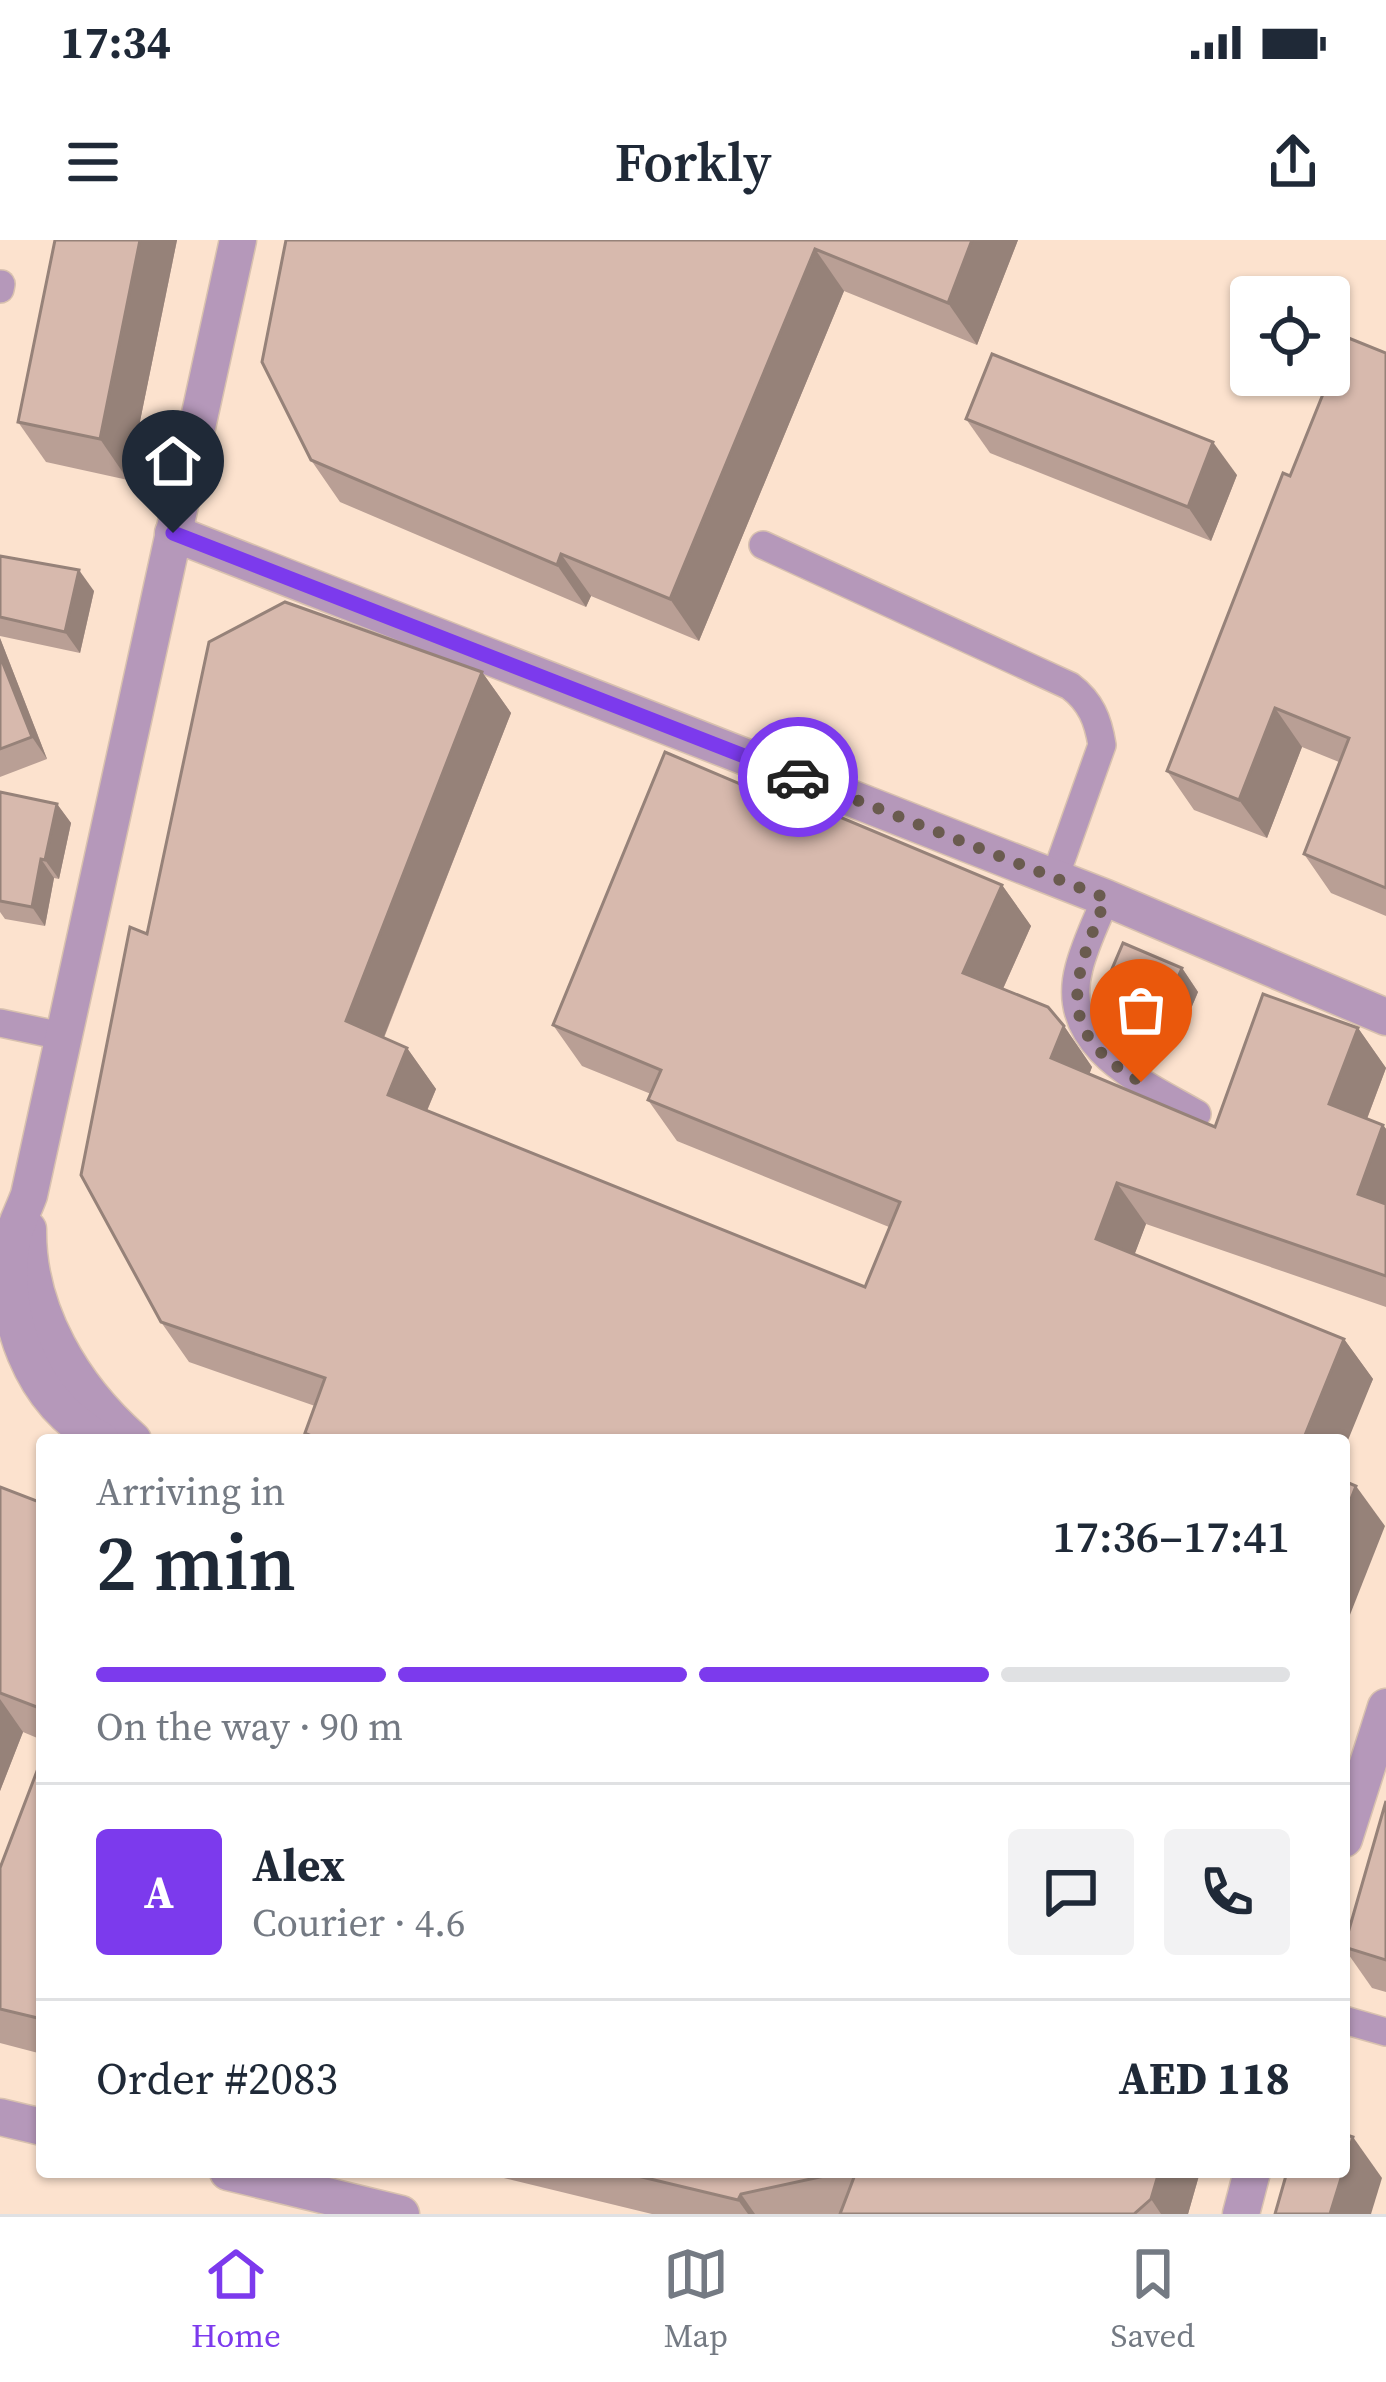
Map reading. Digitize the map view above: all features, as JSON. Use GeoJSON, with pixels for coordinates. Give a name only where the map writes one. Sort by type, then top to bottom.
{"type":"FeatureCollection","features":[{"type":"Feature","properties":{"kind":"street"},"geometry":{"type":"LineString","coordinates":[[93,1434],[54,1403],[28,1366],[13,1325],[8,1281],[13,1237],[29,1195],[238,240]]}},
{"type":"Feature","properties":{"kind":"street"},"geometry":{"type":"LineString","coordinates":[[173,533],[1106,898],[1386,1017]]}},
{"type":"Feature","properties":{"kind":"street"},"geometry":{"type":"LineString","coordinates":[[29,1195],[28,1241],[35,1286],[50,1329],[70,1370],[127,1434]]}},
{"type":"Feature","properties":{"kind":"street"},"geometry":{"type":"LineString","coordinates":[[1350,1827],[1375,1779],[1386,1707]]}},
{"type":"Feature","properties":{"kind":"street"},"geometry":{"type":"LineString","coordinates":[[0,2116],[36,2125]]}},
{"type":"Feature","properties":{"kind":"street"},"geometry":{"type":"LineString","coordinates":[[253,2178],[401,2214]]}},
{"type":"Feature","properties":{"kind":"street"},"geometry":{"type":"LineString","coordinates":[[1241,2214],[1250,2178]]}},
{"type":"Feature","properties":{"kind":"lane"},"geometry":{"type":"LineString","coordinates":[[763,545],[1083,696],[1099,726],[1102,745],[1054,878]]}},
{"type":"Feature","properties":{"kind":"lane"},"geometry":{"type":"LineString","coordinates":[[1106,898],[1078,970],[1077,1011],[1089,1038],[1113,1066],[1197,1114]]}},
{"type":"Feature","properties":{"kind":"lane"},"geometry":{"type":"LineString","coordinates":[[0,1023],[62,1036]]}},
{"type":"Feature","properties":{"kind":"lane"},"geometry":{"type":"LineString","coordinates":[[1350,2022],[1386,2032]]}},
{"type":"Feature","properties":{"kind":"building"},"geometry":{"type":"Polygon","coordinates":[[[55,240],[140,240],[100,439],[18,422],[55,240]]]}},
{"type":"Feature","properties":{"kind":"building"},"geometry":{"type":"Polygon","coordinates":[[[286,240],[972,240],[948,303],[815,249],[670,599],[561,554],[557,565],[311,460],[262,362],[286,240]]]}},
{"type":"Feature","properties":{"kind":"building"},"geometry":{"type":"Polygon","coordinates":[[[1350,339],[1386,353],[1386,888],[1304,854],[1349,738],[1275,708],[1239,800],[1167,771],[1283,473],[1290,476],[1322,396],[1350,396],[1350,339]]]}},
{"type":"Feature","properties":{"kind":"building"},"geometry":{"type":"Polygon","coordinates":[[[992,354],[1213,442],[1188,507],[966,419],[992,354]]]}},
{"type":"Feature","properties":{"kind":"building"},"geometry":{"type":"Polygon","coordinates":[[[0,556],[79,570],[65,632],[0,617],[0,556]]]}},
{"type":"Feature","properties":{"kind":"building"},"geometry":{"type":"Polygon","coordinates":[[[285,602],[482,672],[346,1021],[407,1048],[388,1095],[865,1287],[900,1202],[648,1100],[661,1070],[553,1025],[665,752],[794,807],[797,799],[1002,885],[963,973],[1048,1007],[1064,1026],[1051,1058],[1215,1127],[1263,994],[1358,1028],[1329,1104],[1383,1125],[1358,1194],[1386,1204],[1386,1276],[1117,1183],[1096,1239],[1344,1339],[1305,1434],[305,1433],[325,1378],[161,1322],[81,1175],[130,927],[147,934],[209,642],[285,602]]]}},
{"type":"Feature","properties":{"kind":"building"},"geometry":{"type":"Polygon","coordinates":[[[0,656],[32,737],[0,749],[0,656]]]}},
{"type":"Feature","properties":{"kind":"building"},"geometry":{"type":"Polygon","coordinates":[[[0,792],[57,804],[32,907],[0,901],[0,792]]]}},
{"type":"Feature","properties":{"kind":"building"},"geometry":{"type":"Polygon","coordinates":[[[1123,943],[1182,968],[1164,1009],[1106,983],[1123,943]]]}},
{"type":"Feature","properties":{"kind":"building"},"geometry":{"type":"Polygon","coordinates":[[[0,1487],[36,1501],[36,1707],[0,1693],[0,1487]]]}},
{"type":"Feature","properties":{"kind":"building"},"geometry":{"type":"Polygon","coordinates":[[[36,1774],[36,2018],[0,2009],[0,1868],[36,1774]]]}},
{"type":"Feature","properties":{"kind":"building"},"geometry":{"type":"Polygon","coordinates":[[[1386,1801],[1386,1960],[1350,1949],[1350,1926],[1386,1801]]]}},
{"type":"Feature","properties":{"kind":"building"},"geometry":{"type":"Polygon","coordinates":[[[646,2178],[815,2178],[741,2194],[738,2200],[646,2178]]]}},
{"type":"Feature","properties":{"kind":"building"},"geometry":{"type":"Polygon","coordinates":[[[854,2178],[1157,2178],[1151,2199],[1134,2214],[840,2214],[854,2178]]]}},
{"type":"Feature","properties":{"kind":"building"},"geometry":{"type":"Polygon","coordinates":[[[1285,2178],[1341,2178],[1330,2214],[1275,2214],[1285,2178]]]}},
{"type":"Feature","properties":{"kind":"way so far"},"geometry":{"type":"LineString","coordinates":[[798,777],[1106,898],[1078,970],[1077,1011],[1089,1038],[1113,1066],[1141,1082]]}},
{"type":"Feature","properties":{"kind":"route"},"geometry":{"type":"LineString","coordinates":[[173,533],[798,777]]}}]}
